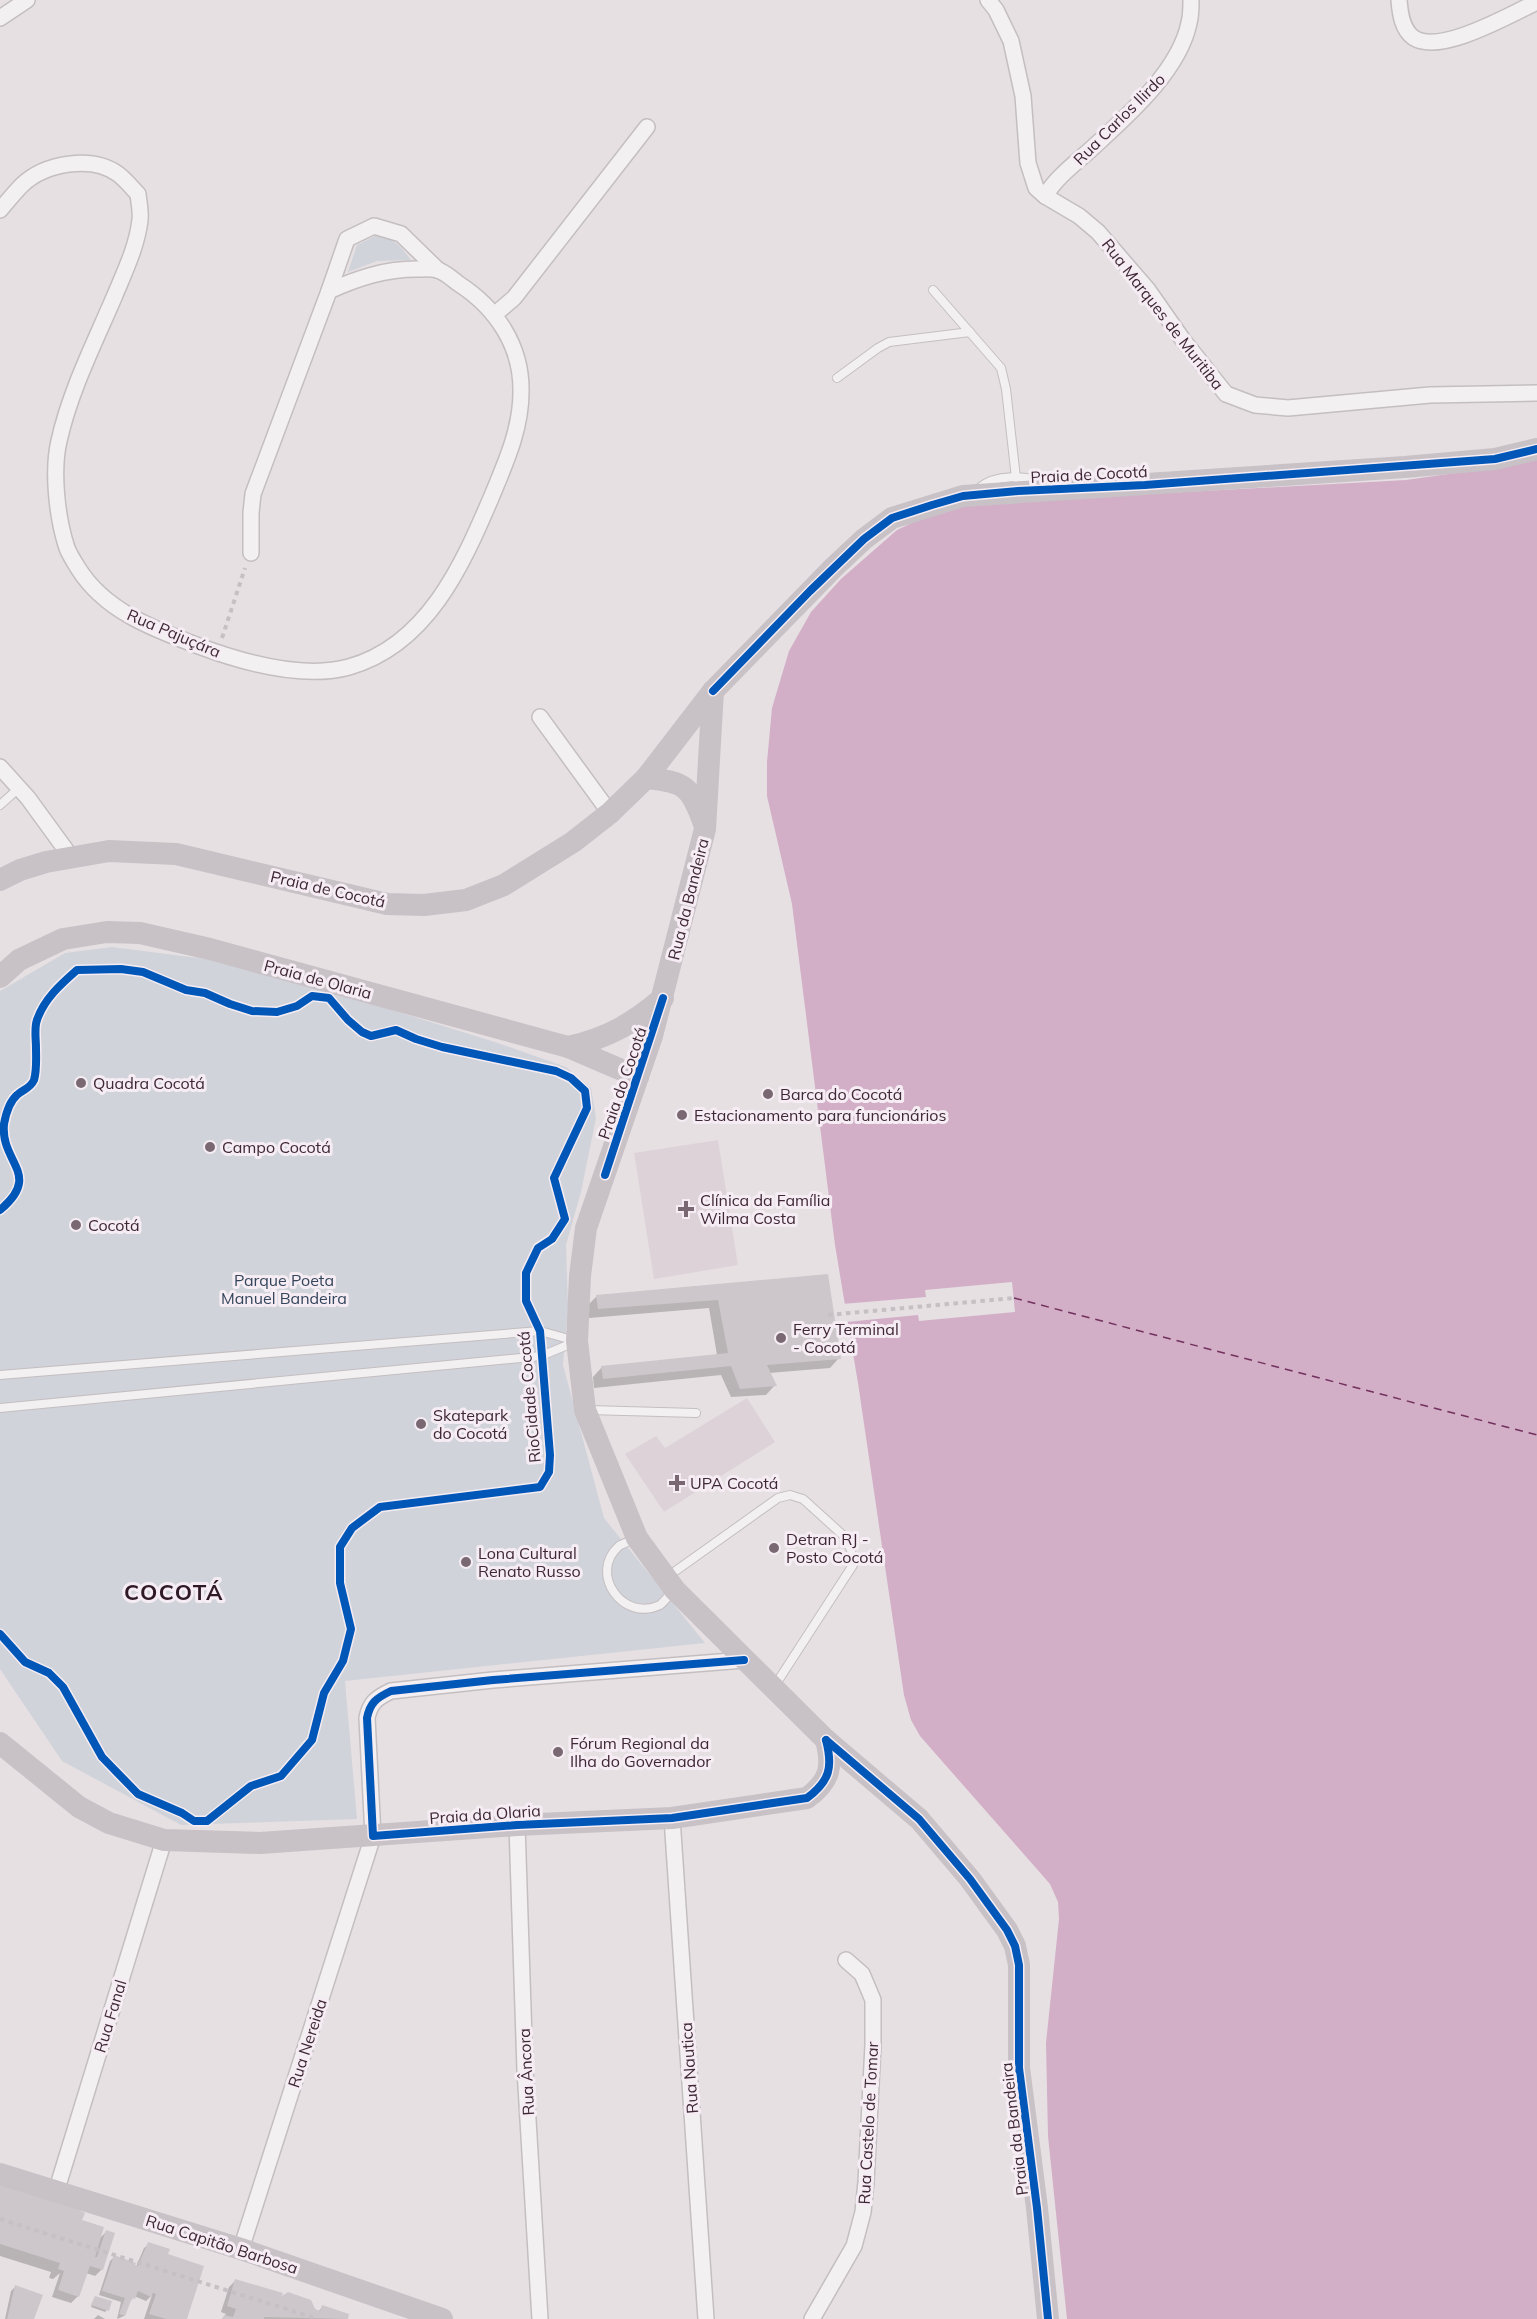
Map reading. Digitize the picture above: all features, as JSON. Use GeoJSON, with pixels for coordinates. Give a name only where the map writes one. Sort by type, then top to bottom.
{"type":"FeatureCollection","features":[{"type":"Feature","properties":{"kind":"street"},"geometry":{"type":"LineString","coordinates":[[0,18],[27,0]]}},
{"type":"Feature","properties":{"kind":"street","name":"Rua Marques de Muritiba"},"geometry":{"type":"LineString","coordinates":[[988,0],[996,10],[1011,41],[1023,96],[1031,177],[1036,188],[1079,216],[1098,232],[1148,290],[1183,340],[1226,394],[1255,405],[1288,408],[1419,396],[1537,393]]}},
{"type":"Feature","properties":{"kind":"street","name":"Rua Carlos Ilirdo"},"geometry":{"type":"LineString","coordinates":[[1045,196],[1053,183],[1100,140],[1169,68],[1183,43],[1190,22],[1191,0]]}},
{"type":"Feature","properties":{"kind":"street"},"geometry":{"type":"LineString","coordinates":[[1399,0],[1404,26],[1414,38],[1430,43],[1444,42],[1461,36],[1537,2]]}},
{"type":"Feature","properties":{"kind":"street"},"geometry":{"type":"LineString","coordinates":[[494,315],[514,298],[646,127]]}},
{"type":"Feature","properties":{"kind":"street","name":"Rua Pajuçára"},"geometry":{"type":"LineString","coordinates":[[0,210],[23,184],[51,168],[75,163],[97,164],[118,174],[138,194],[140,220],[132,252],[74,395],[58,443],[56,485],[66,548],[88,584],[119,610],[157,630],[217,653],[282,669],[319,673],[350,667],[386,652],[411,632],[446,591],[474,538],[510,452],[518,422],[521,391],[517,355],[508,335],[494,315],[474,294],[438,270],[401,234],[374,226],[347,239],[253,494],[251,553]]}},
{"type":"Feature","properties":{"kind":"street"},"geometry":{"type":"LineString","coordinates":[[329,291],[353,280],[380,272],[409,269],[438,270]]}},
{"type":"Feature","properties":{"kind":"street","name":"Praia de Cocotá"},"geometry":{"type":"LineString","coordinates":[[713,691],[833,568],[864,540],[892,518],[932,505],[972,495],[1405,468],[1495,459],[1537,448]]}},
{"type":"Feature","properties":{"kind":"street","name":"Rua da Bandeira"},"geometry":{"type":"LineString","coordinates":[[663,999],[705,829],[700,725],[713,691]]}},
{"type":"Feature","properties":{"kind":"street"},"geometry":{"type":"LineString","coordinates":[[540,717],[610,813]]}},
{"type":"Feature","properties":{"kind":"street","name":"Praia de Cocotá"},"geometry":{"type":"LineString","coordinates":[[0,880],[46,862],[108,851],[176,854],[387,904],[424,905],[466,900],[504,885],[573,842],[610,813],[700,725]]}},
{"type":"Feature","properties":{"kind":"street"},"geometry":{"type":"LineString","coordinates":[[0,767],[19,788],[71,857]]}},
{"type":"Feature","properties":{"kind":"street"},"geometry":{"type":"LineString","coordinates":[[646,778],[675,781],[687,790],[697,803],[705,829]]}},
{"type":"Feature","properties":{"kind":"street","name":"Praia de Olaria"},"geometry":{"type":"LineString","coordinates":[[0,977],[19,960],[63,939],[107,932],[140,933],[568,1047],[638,1077]]}},
{"type":"Feature","properties":{"kind":"street"},"geometry":{"type":"LineString","coordinates":[[568,1047],[598,1040],[608,1035],[636,1019],[663,999]]}},
{"type":"Feature","properties":{"kind":"street","name":"Praia do Cocotá"},"geometry":{"type":"LineString","coordinates":[[663,999],[586,1228],[580,1276],[577,1341],[585,1410],[637,1538],[670,1584],[744,1660]]}},
{"type":"Feature","properties":{"kind":"street"},"geometry":{"type":"LineString","coordinates":[[373,1836],[367,1718],[370,1706],[377,1698],[391,1691],[493,1680],[744,1660],[826,1740]]}},
{"type":"Feature","properties":{"kind":"street","name":"Praia da Olaria"},"geometry":{"type":"LineString","coordinates":[[1,1742],[79,1807],[108,1823],[164,1840],[260,1843],[517,1825],[672,1818],[807,1798],[819,1790],[830,1769],[831,1756],[826,1740]]}},
{"type":"Feature","properties":{"kind":"street","name":"Praia da Bandeira"},"geometry":{"type":"LineString","coordinates":[[826,1740],[918,1819],[950,1854],[991,1907],[1015,1946],[1019,1965],[1019,2068],[1037,2208],[1048,2319]]}},
{"type":"Feature","properties":{"kind":"street","name":"Rua Nautica"},"geometry":{"type":"LineString","coordinates":[[672,1818],[706,2319]]}},
{"type":"Feature","properties":{"kind":"street","name":"Rua Âncora"},"geometry":{"type":"LineString","coordinates":[[517,1825],[525,2070],[540,2319]]}},
{"type":"Feature","properties":{"kind":"street","name":"Rua Nereida"},"geometry":{"type":"LineString","coordinates":[[241,2249],[373,1836]]}},
{"type":"Feature","properties":{"kind":"street","name":"Rua Fanal"},"geometry":{"type":"LineString","coordinates":[[56,2192],[164,1840]]}},
{"type":"Feature","properties":{"kind":"street","name":"Rua Castelo de Tomar"},"geometry":{"type":"LineString","coordinates":[[812,2319],[854,2246],[863,2212],[866,2182],[873,2000],[862,1974],[846,1960]]}},
{"type":"Feature","properties":{"kind":"street","name":"Rua Capitão Barbosa"},"geometry":{"type":"LineString","coordinates":[[0,2174],[241,2249],[444,2318]]}},
{"type":"Feature","properties":{"kind":"lane"},"geometry":{"type":"LineString","coordinates":[[933,290],[1001,368],[1005,378],[1016,478]]}},
{"type":"Feature","properties":{"kind":"lane"},"geometry":{"type":"LineString","coordinates":[[837,378],[889,342],[970,332]]}},
{"type":"Feature","properties":{"kind":"lane"},"geometry":{"type":"LineString","coordinates":[[972,495],[990,482],[1016,478],[1031,478],[1056,489]]}},
{"type":"Feature","properties":{"kind":"lane"},"geometry":{"type":"LineString","coordinates":[[0,805],[19,788]]}},
{"type":"Feature","properties":{"kind":"lane"},"geometry":{"type":"LineString","coordinates":[[0,1375],[540,1331],[577,1341]]}},
{"type":"Feature","properties":{"kind":"lane"},"geometry":{"type":"LineString","coordinates":[[0,1408],[541,1356],[577,1341]]}},
{"type":"Feature","properties":{"kind":"lane"},"geometry":{"type":"LineString","coordinates":[[585,1410],[696,1413]]}},
{"type":"Feature","properties":{"kind":"lane"},"geometry":{"type":"LineString","coordinates":[[637,1538],[618,1546],[608,1564],[608,1585],[620,1601],[640,1609],[660,1605],[670,1584],[778,1498],[790,1495],[803,1499],[845,1537],[851,1550],[853,1565],[773,1688]]}},
{"type":"Feature","properties":{"kind":"path"},"geometry":{"type":"LineString","coordinates":[[217,653],[251,553]]}},
{"type":"Feature","properties":{"kind":"path"},"geometry":{"type":"LineString","coordinates":[[828,1315],[1014,1298]]}},
{"type":"Feature","properties":{"kind":"path"},"geometry":{"type":"LineString","coordinates":[[0,2219],[318,2319]]}},
{"type":"Feature","properties":{"kind":"shaded area"},"geometry":{"type":"Polygon","coordinates":[[[1537,459],[1537,2319],[1067,2319],[1048,2136],[1046,2043],[1059,1919],[1058,1902],[1050,1884],[920,1736],[911,1720],[904,1695],[858,1383],[835,1245],[792,904],[767,796],[767,762],[772,708],[789,651],[811,612],[841,579],[897,530],[929,515],[967,504],[1406,480],[1519,464],[1537,459]]]}},
{"type":"Feature","properties":{"kind":"shaded area","name":"Clínica da Família Wilma Costa"},"geometry":{"type":"Polygon","coordinates":[[[718,1140],[738,1265],[654,1279],[634,1153],[718,1140]]]}},
{"type":"Feature","properties":{"kind":"shaded area","name":"UPA Cocotá"},"geometry":{"type":"Polygon","coordinates":[[[747,1398],[775,1442],[664,1512],[625,1454],[656,1436],[665,1448],[747,1398]]]}},
{"type":"Feature","properties":{"kind":"green space"},"geometry":{"type":"Polygon","coordinates":[[[375,236],[387,238],[396,243],[411,260],[377,261],[348,272],[357,245],[375,236]]]}},
{"type":"Feature","properties":{"kind":"green space","name":"Parque Poeta Manuel Bandeira"},"geometry":{"type":"Polygon","coordinates":[[[112,947],[206,959],[328,990],[498,1043],[566,1067],[591,1088],[596,1118],[581,1192],[566,1245],[568,1306],[563,1365],[604,1518],[705,1643],[345,1681],[357,1819],[181,1825],[62,1761],[0,1669],[0,991],[65,953],[112,947]]]}},
{"type":"Feature","properties":{"kind":"pier"},"geometry":{"type":"Polygon","coordinates":[[[1012,1282],[1015,1312],[919,1321],[918,1315],[846,1322],[842,1304],[926,1297],[925,1290],[1012,1282]]]}},
{"type":"Feature","properties":{"kind":"building","name":"Ferry Terminal - Cocotá"},"geometry":{"type":"Polygon","coordinates":[[[828,1274],[841,1359],[767,1365],[777,1386],[740,1389],[731,1366],[603,1379],[601,1366],[728,1353],[718,1300],[598,1309],[596,1295],[828,1274]]]}},
{"type":"Feature","properties":{"kind":"building"},"geometry":{"type":"Polygon","coordinates":[[[0,2184],[77,2209],[85,2213],[82,2220],[104,2227],[95,2257],[97,2257],[106,2230],[115,2233],[103,2270],[90,2266],[79,2297],[58,2290],[64,2271],[58,2269],[60,2263],[0,2244],[0,2184]]]}},
{"type":"Feature","properties":{"kind":"building"},"geometry":{"type":"Polygon","coordinates":[[[148,2242],[170,2249],[168,2254],[204,2266],[187,2319],[166,2319],[149,2314],[156,2294],[153,2293],[151,2297],[138,2291],[135,2299],[132,2298],[125,2316],[119,2314],[125,2298],[102,2291],[114,2255],[136,2263],[135,2265],[138,2266],[148,2242]]]}},
{"type":"Feature","properties":{"kind":"building"},"geometry":{"type":"Polygon","coordinates":[[[235,2279],[283,2293],[282,2296],[288,2292],[311,2300],[315,2309],[320,2311],[322,2305],[349,2314],[348,2319],[264,2317],[264,2319],[223,2319],[224,2315],[233,2317],[236,2309],[227,2306],[235,2279]]]}},
{"type":"Feature","properties":{"kind":"building"},"geometry":{"type":"Polygon","coordinates":[[[15,2285],[43,2295],[34,2319],[7,2319],[15,2285]]]}},
{"type":"Feature","properties":{"kind":"building"},"geometry":{"type":"Polygon","coordinates":[[[95,2296],[112,2301],[109,2311],[91,2305],[95,2296]]]}},
{"type":"Feature","properties":{"kind":"ferry route"},"geometry":{"type":"LineString","coordinates":[[1014,1298],[1537,1435]]}},
{"type":"Feature","properties":{"kind":"cycle path"},"geometry":{"type":"LineString","coordinates":[[713,691],[864,539],[892,518],[932,505],[963,496],[1495,459],[1537,449]]}},
{"type":"Feature","properties":{"kind":"cycle path","name":"RioCidade Cocotá"},"geometry":{"type":"LineString","coordinates":[[0,1210],[12,1198],[18,1187],[19,1177],[4,1137],[7,1112],[14,1098],[34,1080],[36,1026],[40,1012],[54,992],[77,970],[121,969],[143,972],[186,990],[205,993],[252,1011],[277,1012],[297,1006],[312,996],[329,998],[348,1020],[362,1032],[371,1036],[396,1030],[442,1047],[556,1071],[571,1078],[585,1091],[587,1108],[554,1178],[565,1219],[552,1239],[538,1248],[526,1273],[526,1301],[540,1331],[550,1455],[549,1472],[540,1487],[380,1507],[352,1528],[340,1547],[340,1583],[351,1629],[343,1661],[324,1693],[312,1740],[281,1776],[251,1786],[207,1821],[194,1821],[182,1813],[138,1794],[102,1757],[63,1687],[49,1673],[25,1662],[0,1634]]}},
{"type":"Feature","properties":{"kind":"cycle path"},"geometry":{"type":"LineString","coordinates":[[605,1175],[663,998]]}},
{"type":"Feature","properties":{"kind":"cycle path"},"geometry":{"type":"LineString","coordinates":[[744,1660],[493,1680],[391,1691],[374,1702],[367,1718],[373,1836],[517,1825],[672,1818],[807,1798],[821,1786],[828,1773],[829,1758],[826,1740]]}},
{"type":"Feature","properties":{"kind":"cycle path"},"geometry":{"type":"LineString","coordinates":[[826,1740],[919,1819],[970,1879],[1007,1930],[1015,1946],[1019,1965],[1019,2068],[1037,2208],[1048,2319]]}},
{"type":"Feature","properties":{"kind":"place","name":"Quadra Cocotá"},"geometry":{"type":"Point","coordinates":[81,1083]}},
{"type":"Feature","properties":{"kind":"place","name":"Barca do Cocotá"},"geometry":{"type":"Point","coordinates":[768,1094]}},
{"type":"Feature","properties":{"kind":"place","name":"Estacionamento para funcionários"},"geometry":{"type":"Point","coordinates":[682,1115]}},
{"type":"Feature","properties":{"kind":"place","name":"Campo Cocotá"},"geometry":{"type":"Point","coordinates":[210,1147]}},
{"type":"Feature","properties":{"kind":"place","name":"Clínica da Família Wilma Costa"},"geometry":{"type":"Point","coordinates":[686,1209]}},
{"type":"Feature","properties":{"kind":"place","name":"Cocotá"},"geometry":{"type":"Point","coordinates":[76,1225]}},
{"type":"Feature","properties":{"kind":"place","name":"Ferry Terminal - Cocotá"},"geometry":{"type":"Point","coordinates":[781,1338]}},
{"type":"Feature","properties":{"kind":"place","name":"Skatepark do Cocotá"},"geometry":{"type":"Point","coordinates":[421,1424]}},
{"type":"Feature","properties":{"kind":"place","name":"UPA Cocotá"},"geometry":{"type":"Point","coordinates":[677,1483]}},
{"type":"Feature","properties":{"kind":"place","name":"Detran RJ - Posto Cocotá"},"geometry":{"type":"Point","coordinates":[774,1548]}},
{"type":"Feature","properties":{"kind":"place","name":"Lona Cultural Renato Russo"},"geometry":{"type":"Point","coordinates":[466,1562]}},
{"type":"Feature","properties":{"kind":"place","name":"Fórum Regional da Ilha do Governador"},"geometry":{"type":"Point","coordinates":[558,1752]}},
{"type":"Feature","properties":{"kind":"district","name":"COCOTÁ"},"geometry":{"type":"Point","coordinates":[174,1592]}}]}
